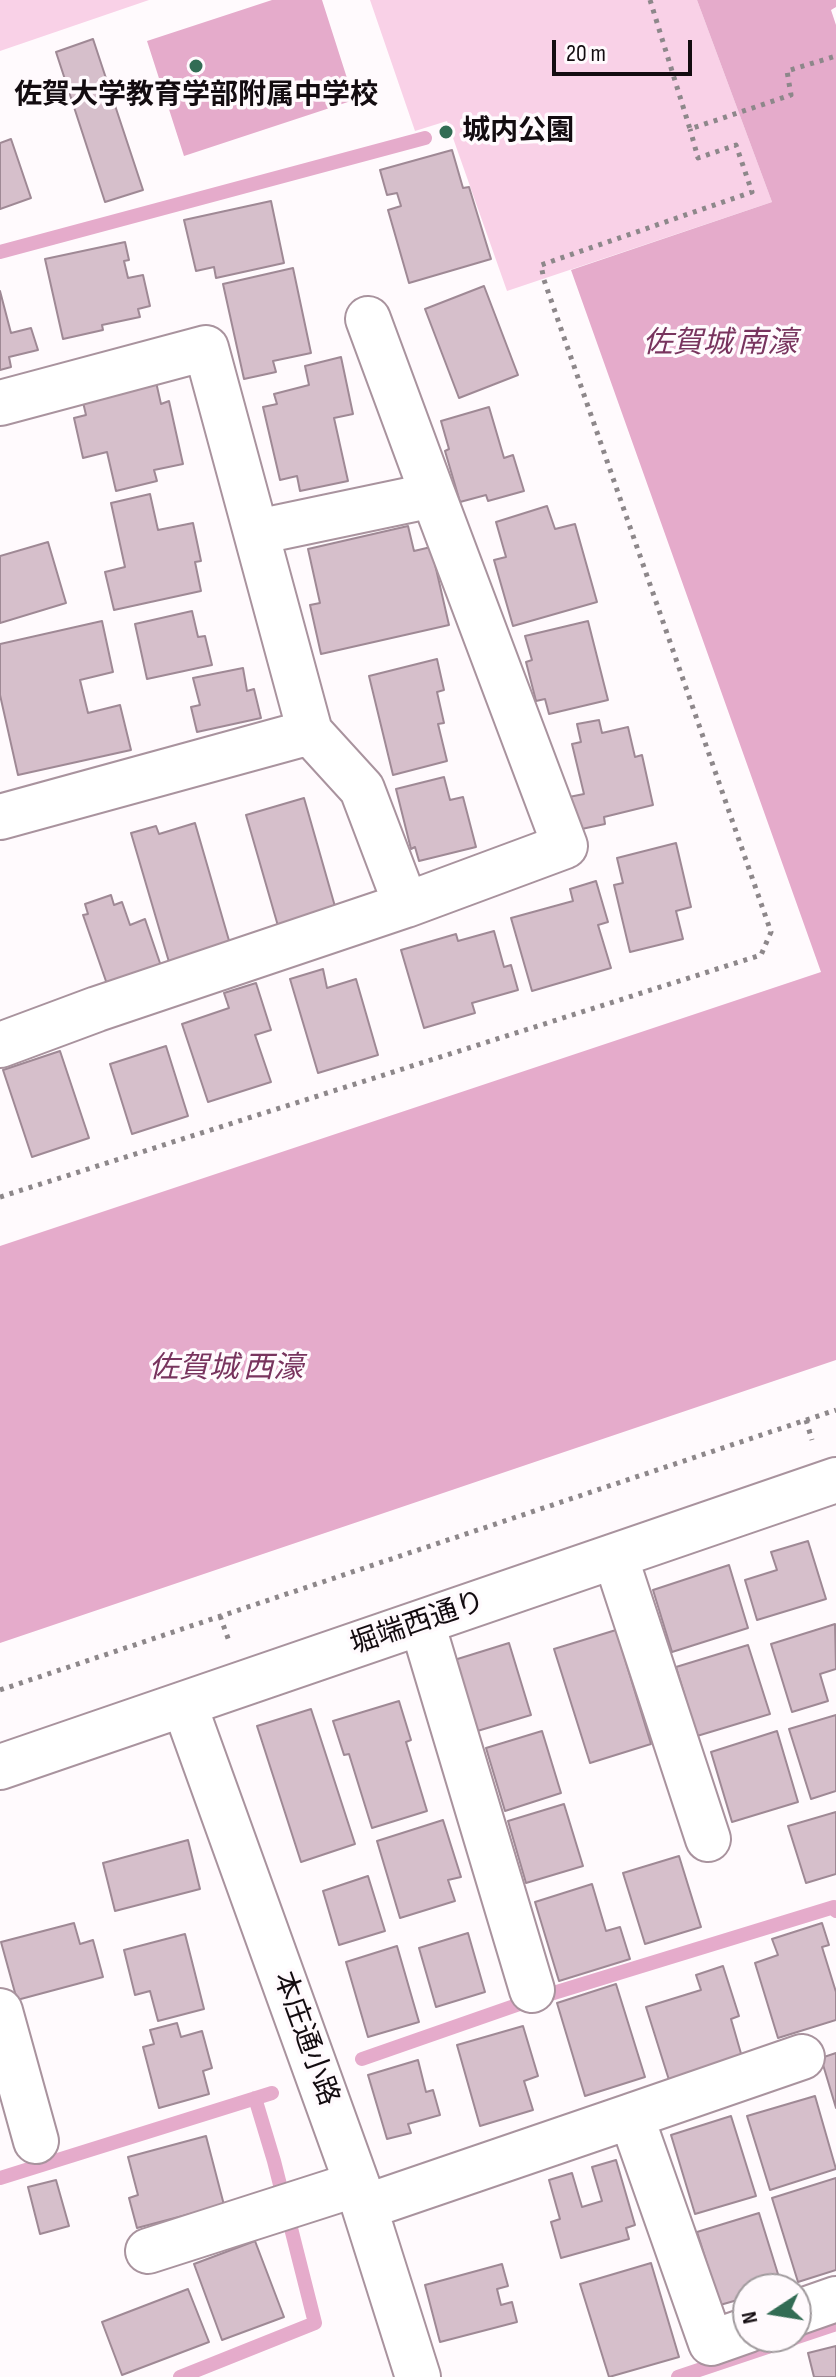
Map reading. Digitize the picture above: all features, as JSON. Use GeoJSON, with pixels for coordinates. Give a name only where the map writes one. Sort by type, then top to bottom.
{"type":"FeatureCollection","features":[{"type":"Feature","properties":{"kind":"street"},"geometry":{"type":"LineString","coordinates":[[0,1045],[97,1009],[406,905],[565,846],[368,319]]}},
{"type":"Feature","properties":{"kind":"street"},"geometry":{"type":"LineString","coordinates":[[0,403],[206,348],[310,732],[362,789],[406,905]]}},
{"type":"Feature","properties":{"kind":"street"},"geometry":{"type":"LineString","coordinates":[[257,532],[433,495]]}},
{"type":"Feature","properties":{"kind":"street"},"geometry":{"type":"LineString","coordinates":[[0,817],[310,732]]}},
{"type":"Feature","properties":{"kind":"street","name":"堀端西通り"},"geometry":{"type":"LineString","coordinates":[[0,1767],[615,1556],[833,1493]]}},
{"type":"Feature","properties":{"kind":"street"},"geometry":{"type":"LineString","coordinates":[[615,1556],[708,1839]]}},
{"type":"Feature","properties":{"kind":"street"},"geometry":{"type":"LineString","coordinates":[[422,1623],[532,1990]]}},
{"type":"Feature","properties":{"kind":"street","name":"本庄通小路"},"geometry":{"type":"LineString","coordinates":[[184,1704],[361,2196],[418,2377]]}},
{"type":"Feature","properties":{"kind":"street"},"geometry":{"type":"LineString","coordinates":[[0,2011],[36,2141]]}},
{"type":"Feature","properties":{"kind":"street"},"geometry":{"type":"LineString","coordinates":[[148,2251],[284,2207],[361,2196],[631,2116],[802,2057]]}},
{"type":"Feature","properties":{"kind":"street"},"geometry":{"type":"LineString","coordinates":[[631,2116],[711,2343],[732,2336]]}},
{"type":"Feature","properties":{"kind":"street"},"geometry":{"type":"LineString","coordinates":[[812,2307],[836,2299]]}},
{"type":"Feature","properties":{"kind":"path"},"geometry":{"type":"LineString","coordinates":[[650,0],[690,129],[791,95],[787,71],[836,56]]}},
{"type":"Feature","properties":{"kind":"path"},"geometry":{"type":"LineString","coordinates":[[0,1690],[836,1410]]}},
{"type":"Feature","properties":{"kind":"shaded area"},"geometry":{"type":"Polygon","coordinates":[[[0,0],[149,0],[0,51],[0,0]]]}},
{"type":"Feature","properties":{"kind":"shaded area"},"geometry":{"type":"Polygon","coordinates":[[[370,0],[697,0],[772,202],[507,291],[447,121],[415,131],[370,0]]]}},
{"type":"Feature","properties":{"kind":"water"},"geometry":{"type":"Polygon","coordinates":[[[272,0],[322,0],[354,100],[184,156],[147,41],[272,0]]]}},
{"type":"Feature","properties":{"kind":"water","name":"佐賀城 西濠"},"geometry":{"type":"Polygon","coordinates":[[[697,0],[836,0],[836,7],[831,10],[836,25],[836,1360],[0,1643],[0,1246],[821,972],[571,270],[772,202],[697,0]]]}},
{"type":"Feature","properties":{"kind":"building"},"geometry":{"type":"Polygon","coordinates":[[[93,39],[143,190],[105,202],[56,52],[93,39]]]}},
{"type":"Feature","properties":{"kind":"building"},"geometry":{"type":"Polygon","coordinates":[[[11,139],[31,198],[0,209],[0,143],[11,139]]]}},
{"type":"Feature","properties":{"kind":"building"},"geometry":{"type":"Polygon","coordinates":[[[452,150],[463,188],[469,187],[491,259],[409,283],[388,210],[401,206],[397,193],[387,195],[380,170],[452,150]]]}},
{"type":"Feature","properties":{"kind":"building"},"geometry":{"type":"Polygon","coordinates":[[[271,201],[284,263],[216,278],[214,267],[196,271],[184,220],[271,201]]]}},
{"type":"Feature","properties":{"kind":"building"},"geometry":{"type":"Polygon","coordinates":[[[125,242],[129,260],[124,261],[128,278],[143,275],[150,306],[138,309],[140,317],[102,325],[103,330],[63,339],[45,259],[125,242]]]}},
{"type":"Feature","properties":{"kind":"building"},"geometry":{"type":"Polygon","coordinates":[[[293,268],[311,353],[273,361],[276,372],[244,379],[223,284],[293,268]]]}},
{"type":"Feature","properties":{"kind":"building"},"geometry":{"type":"Polygon","coordinates":[[[484,286],[518,375],[459,398],[425,309],[484,286]]]}},
{"type":"Feature","properties":{"kind":"building"},"geometry":{"type":"Polygon","coordinates":[[[0,291],[11,333],[31,328],[38,350],[9,357],[11,367],[0,370],[0,291]]]}},
{"type":"Feature","properties":{"kind":"building"},"geometry":{"type":"Polygon","coordinates":[[[341,357],[353,414],[334,418],[348,481],[300,491],[297,476],[280,480],[263,407],[277,404],[274,394],[309,385],[305,366],[341,357]]]}},
{"type":"Feature","properties":{"kind":"building"},"geometry":{"type":"Polygon","coordinates":[[[156,382],[161,404],[169,401],[183,464],[154,470],[157,481],[116,491],[107,452],[83,458],[74,418],[86,415],[82,398],[156,382]]]}},
{"type":"Feature","properties":{"kind":"building"},"geometry":{"type":"Polygon","coordinates":[[[489,407],[504,458],[513,455],[524,491],[488,501],[486,495],[460,502],[445,451],[449,449],[441,421],[489,407]]]}},
{"type":"Feature","properties":{"kind":"building"},"geometry":{"type":"Polygon","coordinates":[[[150,494],[158,530],[193,523],[201,561],[195,562],[201,591],[114,610],[105,572],[125,567],[111,503],[150,494]]]}},
{"type":"Feature","properties":{"kind":"building"},"geometry":{"type":"Polygon","coordinates":[[[547,506],[555,529],[575,524],[597,602],[513,626],[494,560],[506,557],[496,522],[547,506]]]}},
{"type":"Feature","properties":{"kind":"building"},"geometry":{"type":"Polygon","coordinates":[[[408,526],[414,551],[431,547],[449,625],[321,654],[310,605],[320,603],[308,549],[408,526]]]}},
{"type":"Feature","properties":{"kind":"building"},"geometry":{"type":"Polygon","coordinates":[[[48,542],[66,603],[0,623],[0,556],[48,542]]]}},
{"type":"Feature","properties":{"kind":"building"},"geometry":{"type":"Polygon","coordinates":[[[192,611],[198,637],[205,636],[212,665],[147,679],[135,624],[192,611]]]}},
{"type":"Feature","properties":{"kind":"building"},"geometry":{"type":"Polygon","coordinates":[[[102,621],[113,672],[80,680],[88,713],[120,705],[131,750],[18,775],[0,695],[0,644],[102,621]]]}},
{"type":"Feature","properties":{"kind":"building"},"geometry":{"type":"Polygon","coordinates":[[[588,621],[608,700],[549,714],[545,699],[536,701],[526,662],[532,660],[525,636],[588,621]]]}},
{"type":"Feature","properties":{"kind":"building"},"geometry":{"type":"Polygon","coordinates":[[[437,659],[444,690],[437,692],[444,723],[438,724],[447,761],[393,775],[369,676],[437,659]]]}},
{"type":"Feature","properties":{"kind":"building"},"geometry":{"type":"Polygon","coordinates":[[[243,668],[247,691],[254,689],[261,718],[197,732],[191,707],[200,705],[193,678],[243,668]]]}},
{"type":"Feature","properties":{"kind":"building"},"geometry":{"type":"Polygon","coordinates":[[[599,720],[602,733],[628,727],[635,757],[642,755],[653,805],[604,817],[605,824],[577,830],[569,797],[584,794],[572,744],[581,742],[577,724],[599,720]]]}},
{"type":"Feature","properties":{"kind":"building"},"geometry":{"type":"Polygon","coordinates":[[[444,777],[450,800],[463,797],[476,847],[419,861],[415,847],[411,849],[396,789],[444,777]]]}},
{"type":"Feature","properties":{"kind":"building"},"geometry":{"type":"Polygon","coordinates":[[[304,798],[336,910],[278,926],[246,815],[304,798]]]}},
{"type":"Feature","properties":{"kind":"building"},"geometry":{"type":"Polygon","coordinates":[[[195,823],[230,944],[169,962],[131,833],[156,826],[159,834],[195,823]]]}},
{"type":"Feature","properties":{"kind":"building"},"geometry":{"type":"Polygon","coordinates":[[[676,843],[691,907],[676,911],[683,939],[630,952],[614,885],[623,883],[617,858],[676,843]]]}},
{"type":"Feature","properties":{"kind":"building"},"geometry":{"type":"Polygon","coordinates":[[[596,881],[608,922],[598,925],[611,968],[532,991],[511,918],[573,901],[570,889],[596,881]]]}},
{"type":"Feature","properties":{"kind":"building"},"geometry":{"type":"Polygon","coordinates":[[[111,895],[114,905],[122,902],[130,925],[145,919],[162,969],[108,987],[83,915],[88,914],[85,904],[111,895]]]}},
{"type":"Feature","properties":{"kind":"building"},"geometry":{"type":"Polygon","coordinates":[[[494,931],[504,967],[511,965],[518,990],[472,1003],[475,1013],[424,1028],[401,950],[456,934],[458,941],[494,931]]]}},
{"type":"Feature","properties":{"kind":"building"},"geometry":{"type":"Polygon","coordinates":[[[323,969],[327,988],[356,979],[378,1055],[318,1073],[290,979],[323,969]]]}},
{"type":"Feature","properties":{"kind":"building"},"geometry":{"type":"Polygon","coordinates":[[[256,983],[271,1030],[255,1035],[271,1082],[208,1102],[182,1024],[229,1008],[224,993],[256,983]]]}},
{"type":"Feature","properties":{"kind":"building"},"geometry":{"type":"Polygon","coordinates":[[[166,1046],[188,1116],[132,1134],[110,1064],[166,1046]]]}},
{"type":"Feature","properties":{"kind":"building"},"geometry":{"type":"Polygon","coordinates":[[[60,1051],[89,1138],[32,1157],[3,1070],[60,1051]]]}},
{"type":"Feature","properties":{"kind":"building"},"geometry":{"type":"Polygon","coordinates":[[[808,1541],[826,1599],[757,1620],[745,1580],[777,1570],[771,1552],[808,1541]]]}},
{"type":"Feature","properties":{"kind":"building"},"geometry":{"type":"Polygon","coordinates":[[[729,1565],[748,1628],[672,1652],[653,1590],[729,1565]]]}},
{"type":"Feature","properties":{"kind":"building"},"geometry":{"type":"Polygon","coordinates":[[[835,1624],[836,1669],[820,1674],[828,1701],[792,1712],[771,1644],[835,1624]]]}},
{"type":"Feature","properties":{"kind":"building"},"geometry":{"type":"Polygon","coordinates":[[[616,1630],[651,1744],[590,1763],[554,1649],[616,1630]]]}},
{"type":"Feature","properties":{"kind":"building"},"geometry":{"type":"Polygon","coordinates":[[[509,1643],[531,1715],[474,1732],[451,1661],[509,1643]]]}},
{"type":"Feature","properties":{"kind":"building"},"geometry":{"type":"Polygon","coordinates":[[[748,1645],[770,1714],[697,1736],[676,1667],[748,1645]]]}},
{"type":"Feature","properties":{"kind":"building"},"geometry":{"type":"Polygon","coordinates":[[[399,1701],[411,1740],[406,1742],[427,1811],[372,1828],[349,1754],[344,1755],[333,1721],[399,1701]]]}},
{"type":"Feature","properties":{"kind":"building"},"geometry":{"type":"Polygon","coordinates":[[[311,1709],[355,1844],[301,1862],[257,1726],[311,1709]]]}},
{"type":"Feature","properties":{"kind":"building"},"geometry":{"type":"Polygon","coordinates":[[[836,1715],[836,1791],[811,1799],[789,1729],[836,1715]]]}},
{"type":"Feature","properties":{"kind":"building"},"geometry":{"type":"Polygon","coordinates":[[[542,1731],[561,1793],[505,1811],[486,1748],[542,1731]]]}},
{"type":"Feature","properties":{"kind":"building"},"geometry":{"type":"Polygon","coordinates":[[[777,1731],[798,1802],[732,1822],[711,1752],[777,1731]]]}},
{"type":"Feature","properties":{"kind":"building"},"geometry":{"type":"Polygon","coordinates":[[[564,1804],[583,1866],[526,1883],[508,1821],[564,1804]]]}},
{"type":"Feature","properties":{"kind":"building"},"geometry":{"type":"Polygon","coordinates":[[[836,1812],[836,1874],[806,1883],[788,1826],[836,1812]]]}},
{"type":"Feature","properties":{"kind":"building"},"geometry":{"type":"Polygon","coordinates":[[[443,1820],[461,1877],[448,1880],[455,1901],[400,1918],[377,1841],[443,1820]]]}},
{"type":"Feature","properties":{"kind":"building"},"geometry":{"type":"Polygon","coordinates":[[[188,1840],[200,1889],[115,1911],[103,1863],[188,1840]]]}},
{"type":"Feature","properties":{"kind":"building"},"geometry":{"type":"Polygon","coordinates":[[[679,1856],[701,1927],[645,1944],[623,1873],[679,1856]]]}},
{"type":"Feature","properties":{"kind":"building"},"geometry":{"type":"Polygon","coordinates":[[[368,1876],[385,1931],[339,1945],[323,1891],[368,1876]]]}},
{"type":"Feature","properties":{"kind":"building"},"geometry":{"type":"Polygon","coordinates":[[[592,1884],[606,1931],[620,1927],[630,1959],[559,1981],[535,1902],[592,1884]]]}},
{"type":"Feature","properties":{"kind":"building"},"geometry":{"type":"Polygon","coordinates":[[[74,1923],[80,1944],[93,1940],[103,1977],[17,2000],[1,1942],[74,1923]]]}},
{"type":"Feature","properties":{"kind":"building"},"geometry":{"type":"Polygon","coordinates":[[[822,1923],[829,1945],[822,1947],[836,1992],[836,2020],[778,2038],[755,1963],[778,1955],[772,1939],[822,1923]]]}},
{"type":"Feature","properties":{"kind":"building"},"geometry":{"type":"Polygon","coordinates":[[[468,1933],[485,1992],[436,2007],[419,1948],[468,1933]]]}},
{"type":"Feature","properties":{"kind":"building"},"geometry":{"type":"Polygon","coordinates":[[[185,1934],[204,2009],[158,2021],[150,1991],[135,1995],[124,1950],[185,1934]]]}},
{"type":"Feature","properties":{"kind":"building"},"geometry":{"type":"Polygon","coordinates":[[[397,1946],[419,2022],[368,2037],[346,1962],[397,1946]]]}},
{"type":"Feature","properties":{"kind":"building"},"geometry":{"type":"Polygon","coordinates":[[[723,1966],[739,2016],[731,2019],[742,2057],[669,2080],[646,2007],[701,1990],[696,1975],[723,1966]]]}},
{"type":"Feature","properties":{"kind":"building"},"geometry":{"type":"Polygon","coordinates":[[[616,1984],[645,2077],[585,2096],[557,2003],[616,1984]]]}},
{"type":"Feature","properties":{"kind":"building"},"geometry":{"type":"Polygon","coordinates":[[[177,2023],[181,2037],[202,2031],[212,2068],[203,2071],[209,2094],[159,2108],[143,2047],[154,2044],[150,2030],[177,2023]]]}},
{"type":"Feature","properties":{"kind":"building"},"geometry":{"type":"Polygon","coordinates":[[[523,2026],[538,2076],[524,2081],[533,2110],[480,2126],[457,2045],[523,2026]]]}},
{"type":"Feature","properties":{"kind":"building"},"geometry":{"type":"Polygon","coordinates":[[[836,2053],[836,2108],[821,2058],[836,2053]]]}},
{"type":"Feature","properties":{"kind":"building"},"geometry":{"type":"Polygon","coordinates":[[[418,2060],[426,2092],[433,2090],[440,2115],[408,2124],[411,2133],[387,2139],[368,2075],[418,2060]]]}},
{"type":"Feature","properties":{"kind":"building"},"geometry":{"type":"Polygon","coordinates":[[[815,2096],[836,2169],[770,2190],[747,2116],[815,2096]]]}},
{"type":"Feature","properties":{"kind":"building"},"geometry":{"type":"Polygon","coordinates":[[[731,2116],[756,2196],[695,2214],[671,2135],[731,2116]]]}},
{"type":"Feature","properties":{"kind":"building"},"geometry":{"type":"Polygon","coordinates":[[[206,2136],[224,2205],[137,2228],[129,2198],[138,2195],[128,2157],[206,2136]]]}},
{"type":"Feature","properties":{"kind":"building"},"geometry":{"type":"Polygon","coordinates":[[[616,2160],[635,2225],[626,2228],[629,2239],[561,2258],[551,2222],[560,2219],[549,2180],[572,2173],[582,2207],[602,2201],[592,2167],[616,2160]]]}},
{"type":"Feature","properties":{"kind":"building"},"geometry":{"type":"Polygon","coordinates":[[[836,2178],[836,2270],[812,2278],[812,2273],[795,2273],[772,2198],[836,2178]]]}},
{"type":"Feature","properties":{"kind":"building"},"geometry":{"type":"Polygon","coordinates":[[[56,2180],[69,2226],[40,2234],[28,2187],[56,2180]]]}},
{"type":"Feature","properties":{"kind":"building"},"geometry":{"type":"Polygon","coordinates":[[[759,2213],[778,2273],[732,2273],[732,2302],[720,2305],[697,2232],[759,2213]]]}},
{"type":"Feature","properties":{"kind":"building"},"geometry":{"type":"Polygon","coordinates":[[[255,2241],[284,2317],[222,2340],[194,2264],[255,2241]]]}},
{"type":"Feature","properties":{"kind":"building"},"geometry":{"type":"Polygon","coordinates":[[[651,2263],[679,2357],[609,2377],[580,2284],[651,2263]]]}},
{"type":"Feature","properties":{"kind":"building"},"geometry":{"type":"Polygon","coordinates":[[[502,2264],[508,2286],[497,2289],[501,2305],[512,2302],[517,2322],[440,2342],[425,2285],[502,2264]]]}},
{"type":"Feature","properties":{"kind":"building"},"geometry":{"type":"Polygon","coordinates":[[[188,2289],[209,2342],[122,2375],[102,2322],[188,2289]]]}},
{"type":"Feature","properties":{"kind":"building"},"geometry":{"type":"Polygon","coordinates":[[[836,2346],[836,2377],[814,2377],[808,2353],[836,2346]]]}},
{"type":"Feature","properties":{"kind":"waterway"},"geometry":{"type":"LineString","coordinates":[[0,252],[425,138]]}},
{"type":"Feature","properties":{"kind":"waterway"},"geometry":{"type":"LineString","coordinates":[[362,2059],[534,1999],[834,1907],[836,1911]]}},
{"type":"Feature","properties":{"kind":"waterway"},"geometry":{"type":"LineString","coordinates":[[0,2178],[272,2093]]}},
{"type":"Feature","properties":{"kind":"waterway"},"geometry":{"type":"LineString","coordinates":[[180,2377],[315,2323],[255,2098]]}},
{"type":"Feature","properties":{"kind":"waterway"},"geometry":{"type":"LineString","coordinates":[[678,2377],[836,2324]]}},
{"type":"Feature","properties":{"kind":"place","name":"佐賀大学教育学部附属中学校"},"geometry":{"type":"Point","coordinates":[196,66]}},
{"type":"Feature","properties":{"kind":"place","name":"城内公園"},"geometry":{"type":"Point","coordinates":[446,132]}},
{"type":"Feature","properties":{"kind":"water label","name":"佐賀城 南濠"},"geometry":{"type":"Point","coordinates":[720,344]}}]}
